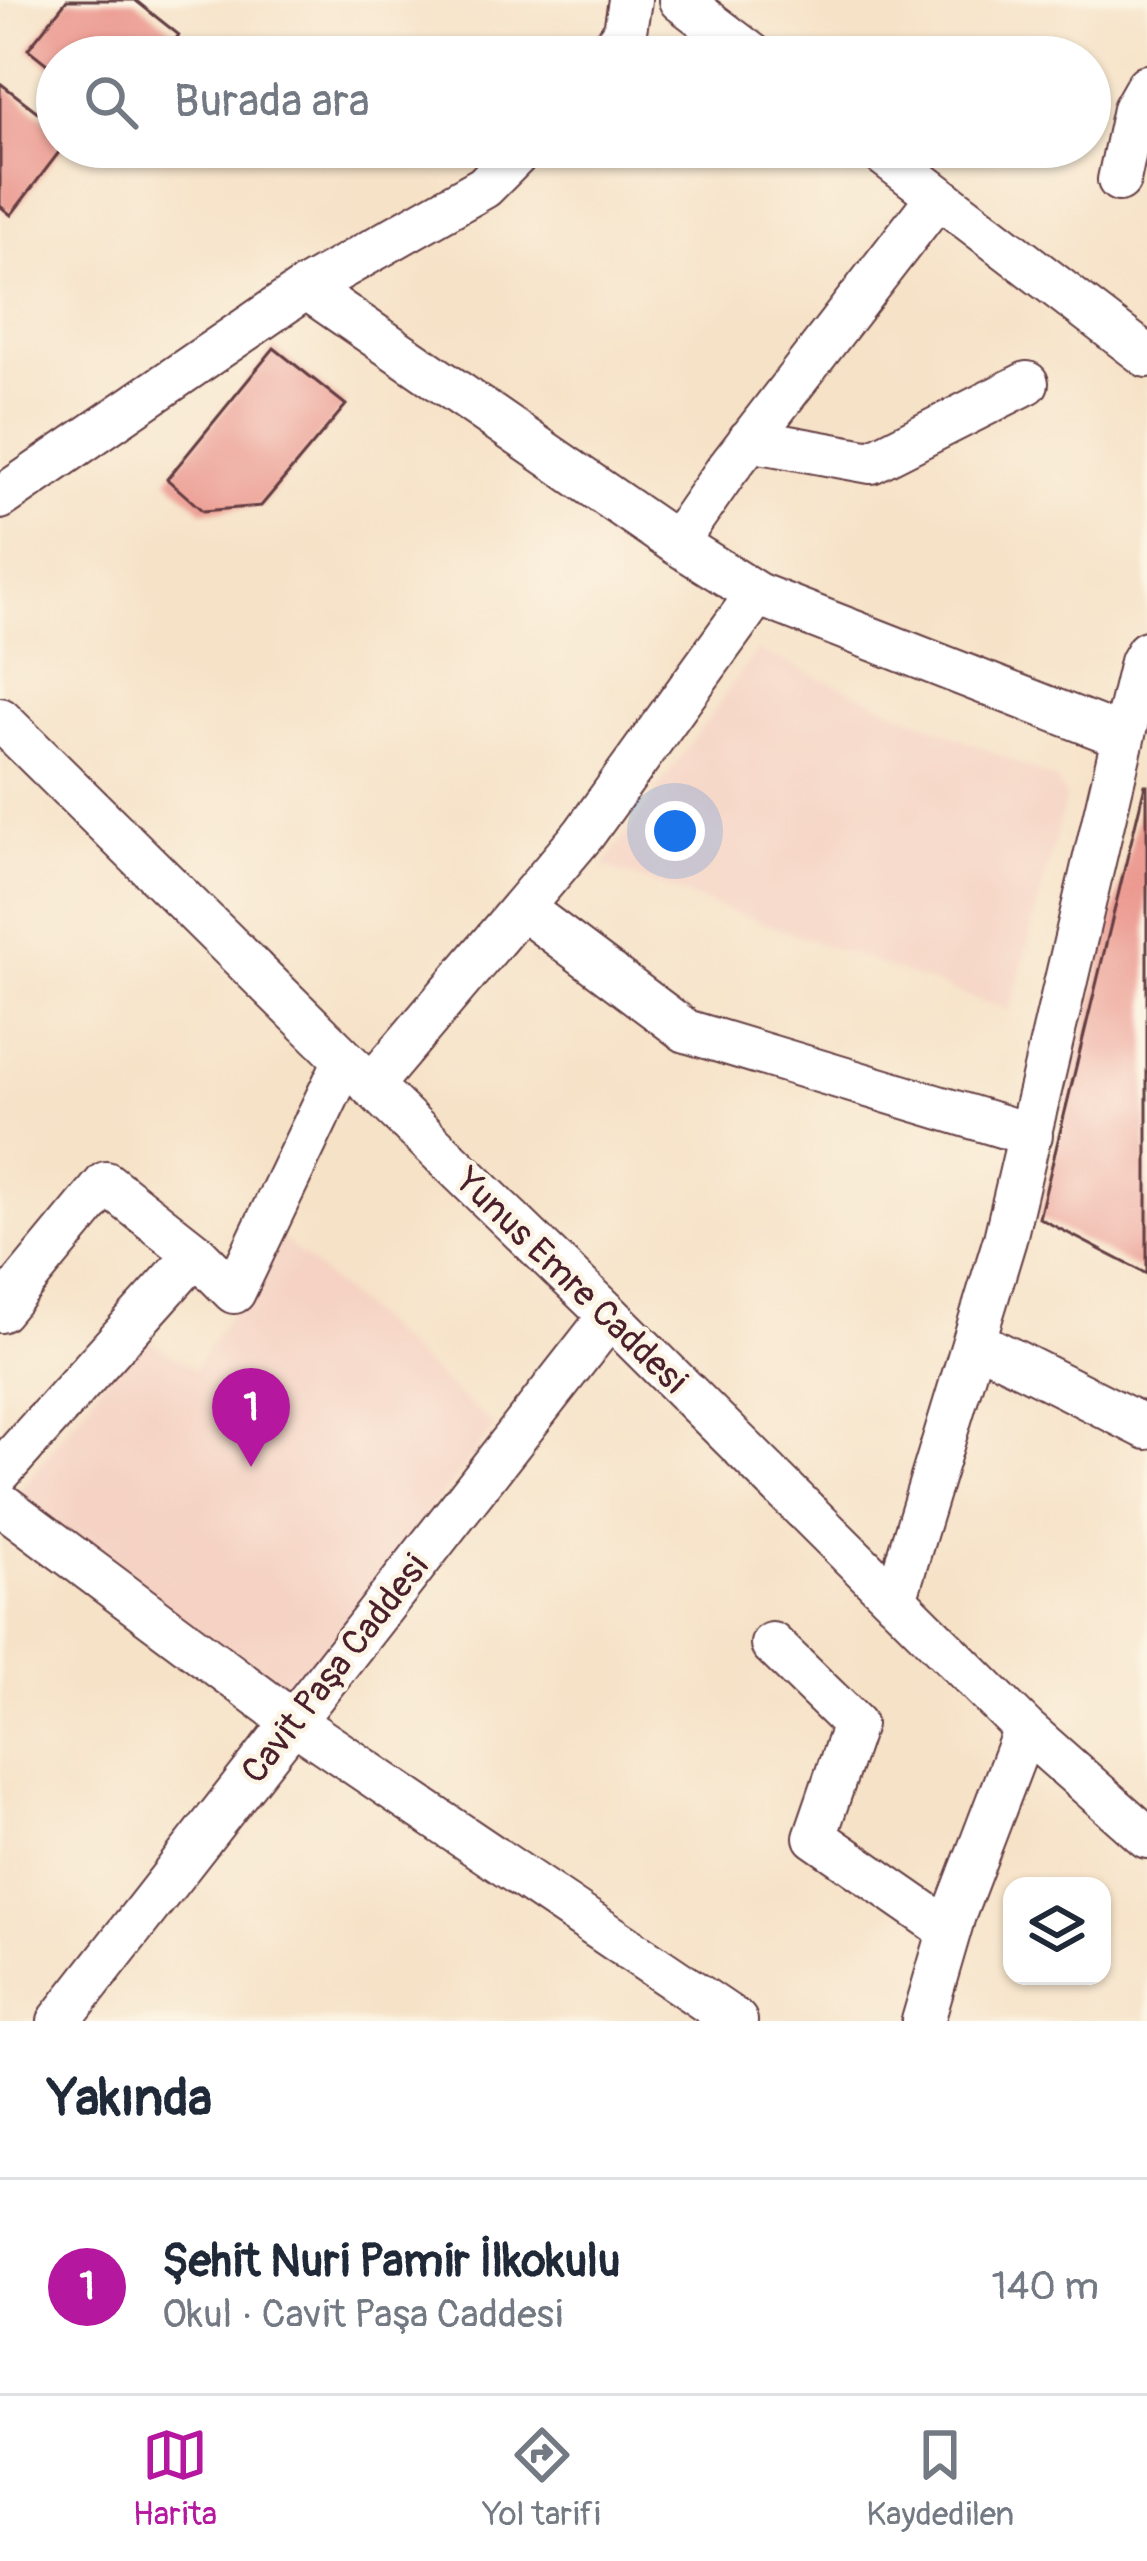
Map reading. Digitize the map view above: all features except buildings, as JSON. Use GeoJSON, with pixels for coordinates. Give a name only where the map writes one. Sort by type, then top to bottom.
{"type":"FeatureCollection","features":[{"type":"Feature","properties":{"kind":"street"},"geometry":{"type":"LineString","coordinates":[[621,36],[630,0]]}},
{"type":"Feature","properties":{"kind":"street"},"geometry":{"type":"LineString","coordinates":[[680,0],[727,36]]}},
{"type":"Feature","properties":{"kind":"street"},"geometry":{"type":"LineString","coordinates":[[1119,180],[1134,109],[1147,86]]}},
{"type":"Feature","properties":{"kind":"street"},"geometry":{"type":"LineString","coordinates":[[0,498],[306,288],[484,187],[503,168]]}},
{"type":"Feature","properties":{"kind":"street"},"geometry":{"type":"LineString","coordinates":[[901,168],[1147,356]]}},
{"type":"Feature","properties":{"kind":"street"},"geometry":{"type":"LineString","coordinates":[[676,544],[749,440],[938,196]]}},
{"type":"Feature","properties":{"kind":"street"},"geometry":{"type":"LineString","coordinates":[[306,288],[676,544],[757,594],[1123,737]]}},
{"type":"Feature","properties":{"kind":"street"},"geometry":{"type":"LineString","coordinates":[[749,440],[871,462],[1027,383]]}},
{"type":"Feature","properties":{"kind":"street"},"geometry":{"type":"LineString","coordinates":[[0,1311],[106,1183],[196,1254],[233,1292],[358,1073],[522,908],[584,834],[757,594]]}},
{"type":"Feature","properties":{"kind":"street"},"geometry":{"type":"LineString","coordinates":[[895,1600],[1005,1239],[1145,659]]}},
{"type":"Feature","properties":{"kind":"street","name":"Yunus Emre Caddesi"},"geometry":{"type":"LineString","coordinates":[[0,719],[1025,1729],[1147,1837]]}},
{"type":"Feature","properties":{"kind":"street"},"geometry":{"type":"LineString","coordinates":[[522,908],[686,1031],[1031,1135]]}},
{"type":"Feature","properties":{"kind":"street"},"geometry":{"type":"LineString","coordinates":[[0,1472],[196,1254]]}},
{"type":"Feature","properties":{"kind":"street","name":"Cavit Paşa Caddesi"},"geometry":{"type":"LineString","coordinates":[[59,2021],[610,1316]]}},
{"type":"Feature","properties":{"kind":"street"},"geometry":{"type":"LineString","coordinates":[[974,1341],[1147,1428]]}},
{"type":"Feature","properties":{"kind":"street"},"geometry":{"type":"LineString","coordinates":[[0,1503],[292,1721],[736,2021]]}},
{"type":"Feature","properties":{"kind":"street"},"geometry":{"type":"LineString","coordinates":[[772,1644],[854,1724],[815,1837],[950,1930]]}},
{"type":"Feature","properties":{"kind":"street"},"geometry":{"type":"LineString","coordinates":[[923,2021],[950,1930],[1025,1729]]}},
{"type":"Feature","properties":{"kind":"shaded area"},"geometry":{"type":"Polygon","coordinates":[[[757,650],[1056,780],[1066,797],[1010,1011],[603,866],[757,650]]]}},
{"type":"Feature","properties":{"kind":"shaded area"},"geometry":{"type":"Polygon","coordinates":[[[279,1235],[494,1427],[293,1696],[7,1508],[139,1333],[195,1370],[279,1235]]]}},
{"type":"Feature","properties":{"kind":"place","name":"Şehit Nuri Pamir İlkokulu"},"geometry":{"type":"Point","coordinates":[251,1467]}}]}
